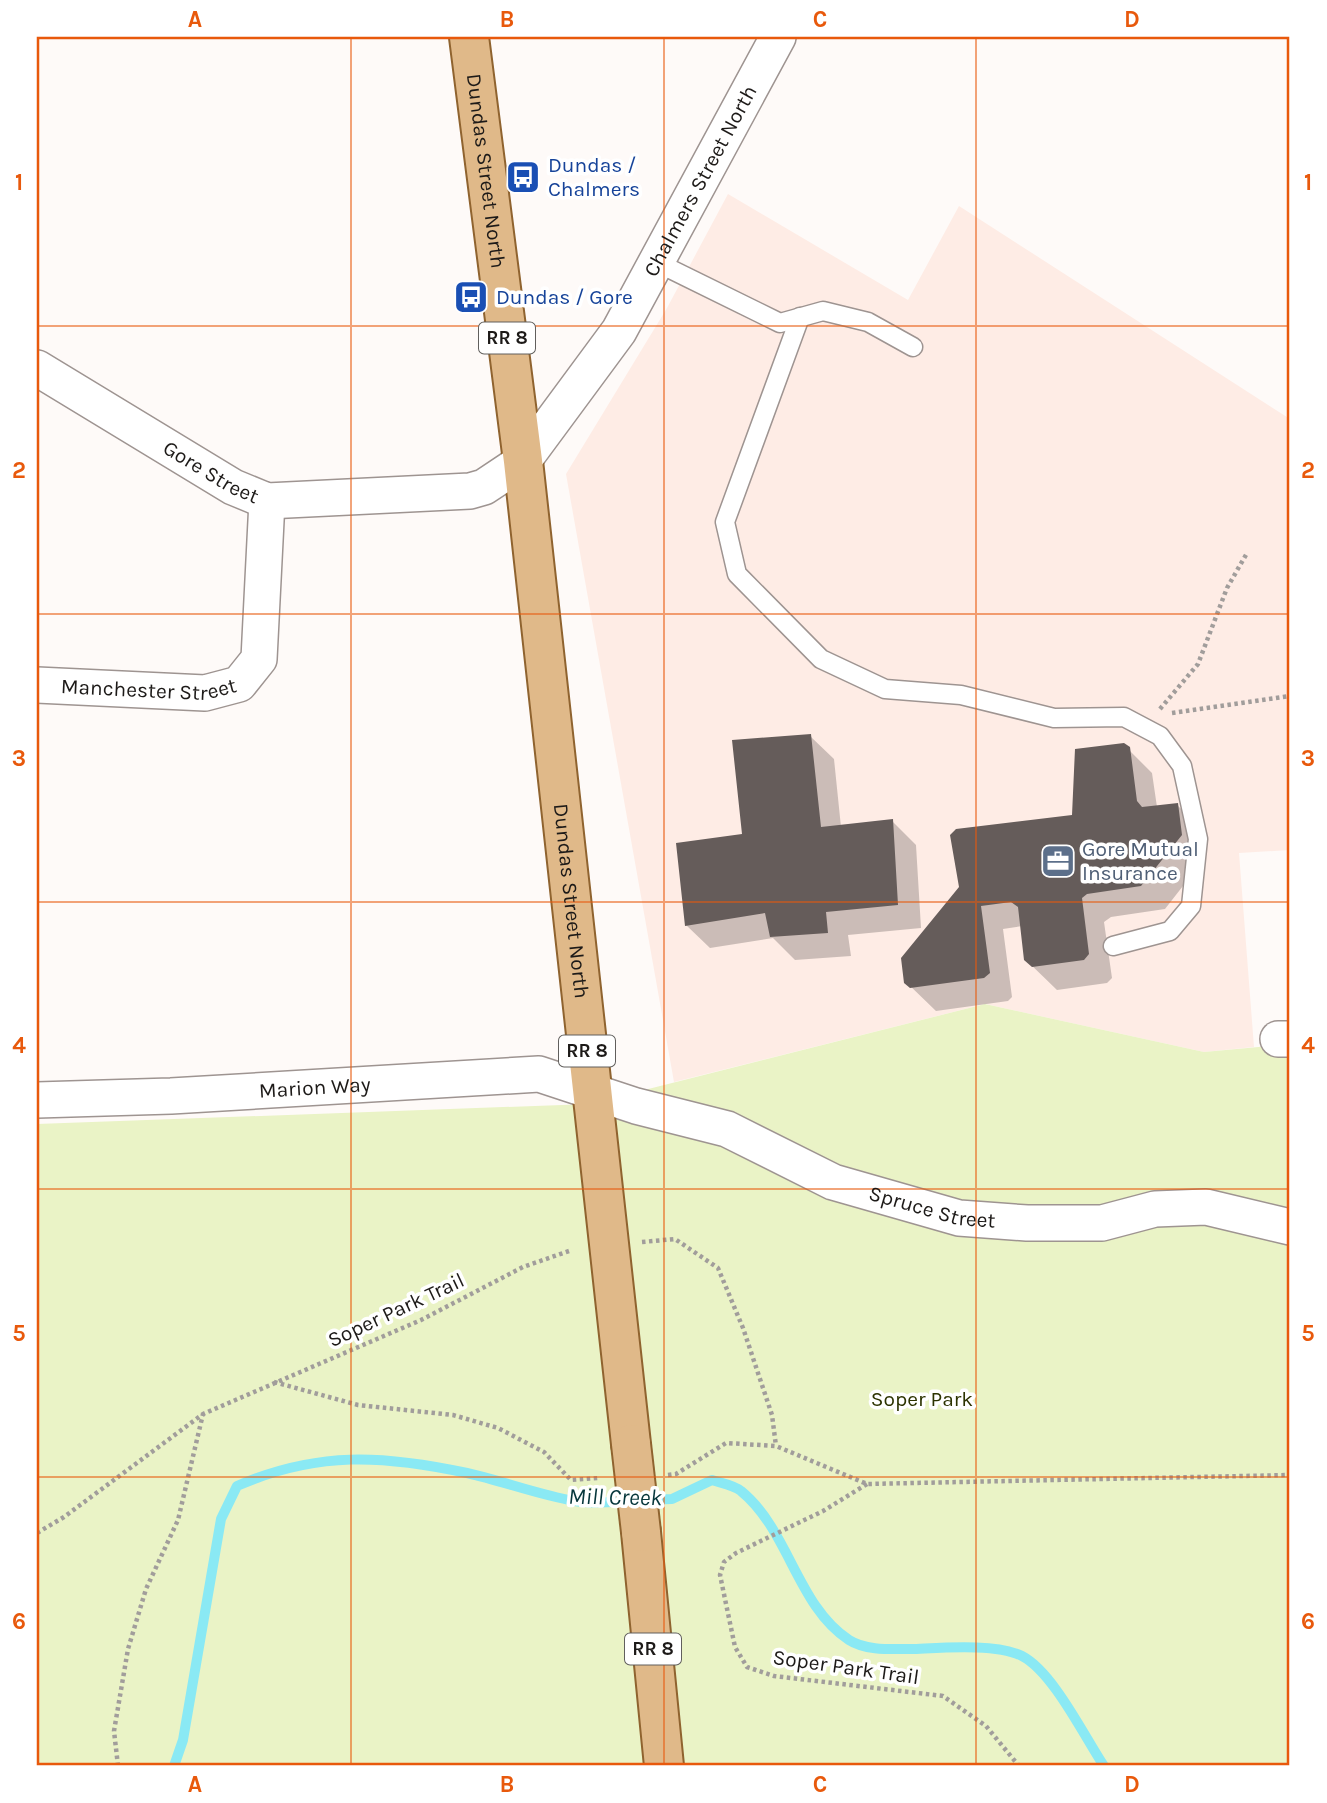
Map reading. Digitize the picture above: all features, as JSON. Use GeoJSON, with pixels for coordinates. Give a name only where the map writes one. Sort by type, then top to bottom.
{"type":"FeatureCollection","features":[{"type":"Feature","properties":{"kind":"main road","name":"Dundas Street North"},"geometry":{"type":"LineString","coordinates":[[470,37],[523,461],[642,1532],[664,1766]]}},
{"type":"Feature","properties":{"kind":"street","name":"Chalmers Street North"},"geometry":{"type":"LineString","coordinates":[[523,461],[619,331],[778,37]]}},
{"type":"Feature","properties":{"kind":"street","name":"Gore Street"},"geometry":{"type":"LineString","coordinates":[[37,368],[233,487],[267,501],[470,491],[484,487],[523,461]]}},
{"type":"Feature","properties":{"kind":"street","name":"Manchester Street"},"geometry":{"type":"LineString","coordinates":[[37,685],[205,693],[239,684],[259,659],[267,501]]}},
{"type":"Feature","properties":{"kind":"street","name":"Marion Way"},"geometry":{"type":"LineString","coordinates":[[37,1100],[171,1096],[539,1074],[592,1091]]}},
{"type":"Feature","properties":{"kind":"street","name":"Spruce Street"},"geometry":{"type":"LineString","coordinates":[[592,1091],[727,1129],[833,1182],[959,1218],[1027,1223],[1102,1223],[1155,1209],[1206,1207],[1290,1227]]}},
{"type":"Feature","properties":{"kind":"lane"},"geometry":{"type":"LineString","coordinates":[[656,262],[780,323],[823,311],[868,322],[913,347]]}},
{"type":"Feature","properties":{"kind":"lane"},"geometry":{"type":"LineString","coordinates":[[800,317],[724,522],[737,574],[821,659],[885,689],[961,695],[1054,718],[1124,717],[1160,736],[1182,766],[1198,839],[1191,906],[1170,931],[1113,946]]}},
{"type":"Feature","properties":{"kind":"path"},"geometry":{"type":"LineString","coordinates":[[1247,553],[1227,588],[1198,664],[1154,715],[1290,696]]}},
{"type":"Feature","properties":{"kind":"path"},"geometry":{"type":"LineString","coordinates":[[638,1242],[675,1239],[718,1268],[743,1328],[772,1415],[776,1446]]}},
{"type":"Feature","properties":{"kind":"path","name":"Soper Park Trail"},"geometry":{"type":"LineString","coordinates":[[37,1533],[64,1517],[203,1414],[421,1320],[523,1267],[569,1251]]}},
{"type":"Feature","properties":{"kind":"path"},"geometry":{"type":"LineString","coordinates":[[274,1382],[358,1405],[453,1415],[498,1428],[544,1452],[571,1480]]}},
{"type":"Feature","properties":{"kind":"path"},"geometry":{"type":"LineString","coordinates":[[118,1766],[114,1731],[128,1649],[146,1589],[178,1521],[203,1414]]}},
{"type":"Feature","properties":{"kind":"path","name":"Soper Park Trail"},"geometry":{"type":"LineString","coordinates":[[676,1474],[726,1443],[776,1446],[867,1484],[1290,1475]]}},
{"type":"Feature","properties":{"kind":"path","name":"Soper Park Trail"},"geometry":{"type":"LineString","coordinates":[[867,1484],[800,1523],[736,1553],[724,1562],[720,1575],[735,1647],[747,1667],[774,1676],[943,1696],[986,1726],[1019,1766]]}},
{"type":"Feature","properties":{"kind":"shaded area"},"geometry":{"type":"Polygon","coordinates":[[[728,194],[908,300],[959,206],[1290,419],[1290,850],[1239,853],[1254,1047],[1204,1052],[985,1004],[674,1082],[566,474],[667,308],[728,194]]]}},
{"type":"Feature","properties":{"kind":"green space","name":"Soper Park"},"geometry":{"type":"Polygon","coordinates":[[[985,1004],[1204,1052],[1290,1044],[1290,1766],[37,1766],[37,1124],[589,1104],[985,1004]]]}},
{"type":"Feature","properties":{"kind":"building"},"geometry":{"type":"Polygon","coordinates":[[[811,734],[821,827],[893,819],[898,905],[826,912],[828,933],[770,937],[765,913],[685,926],[676,843],[742,834],[732,740],[811,734]]]}},
{"type":"Feature","properties":{"kind":"building","name":"Gore Mutual Insurance"},"geometry":{"type":"Polygon","coordinates":[[[1124,743],[1130,747],[1137,801],[1142,807],[1178,803],[1182,835],[1141,886],[1087,894],[1082,898],[1089,954],[1084,960],[1032,967],[1024,960],[1018,907],[1011,902],[981,906],[990,973],[984,978],[910,988],[904,983],[901,958],[959,887],[950,835],[956,829],[1072,815],[1075,749],[1124,743]]]}},
{"type":"Feature","properties":{"kind":"waterway","name":"Mill Creek"},"geometry":{"type":"LineString","coordinates":[[174,1766],[183,1740],[221,1519],[237,1486],[295,1467],[323,1462],[378,1460],[467,1473],[575,1501],[629,1501]]}},
{"type":"Feature","properties":{"kind":"waterway","name":"Mill Creek"},"geometry":{"type":"LineString","coordinates":[[644,1500],[672,1499],[712,1480],[738,1489],[757,1507],[771,1526],[817,1608],[831,1625],[849,1640],[879,1649],[983,1648],[1022,1656],[1034,1664],[1056,1690],[1104,1766]]}},
{"type":"Feature","properties":{"kind":"place","name":"Dundas / Chalmers"},"geometry":{"type":"Point","coordinates":[523,177]}},
{"type":"Feature","properties":{"kind":"place","name":"Dundas / Gore"},"geometry":{"type":"Point","coordinates":[471,297]}},
{"type":"Feature","properties":{"kind":"place","name":"Gore Mutual Insurance"},"geometry":{"type":"Point","coordinates":[1058,861]}}]}
